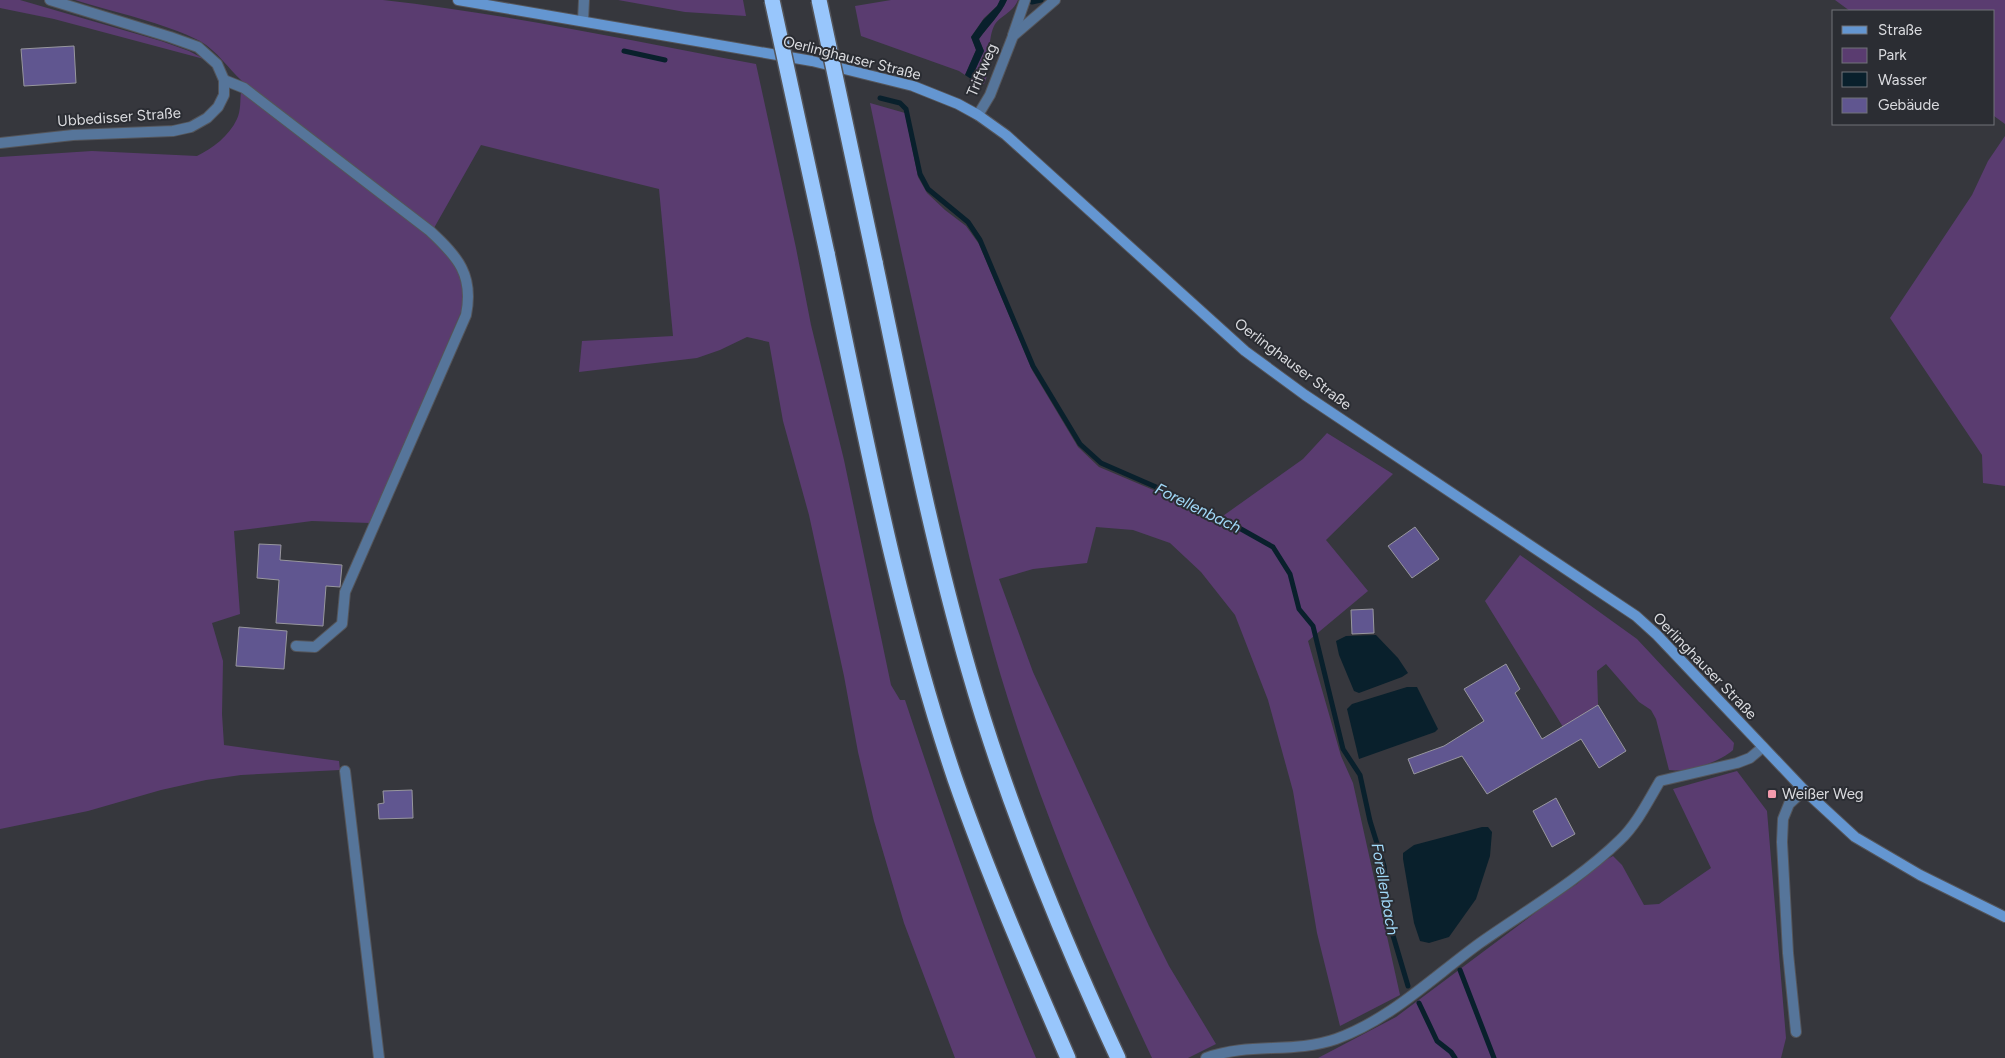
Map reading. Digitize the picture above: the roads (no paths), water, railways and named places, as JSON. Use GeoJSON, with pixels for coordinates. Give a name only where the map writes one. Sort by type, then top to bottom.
{"type":"FeatureCollection","features":[{"type":"Feature","properties":{"kind":"highway"},"geometry":{"type":"LineString","coordinates":[[772,0],[874,477],[913,640],[955,779],[1004,911],[1068,1058]]}},
{"type":"Feature","properties":{"kind":"highway"},"geometry":{"type":"LineString","coordinates":[[818,0],[931,528],[969,672],[1006,786],[1047,897],[1083,984],[1118,1058]]}},
{"type":"Feature","properties":{"kind":"main road","name":"Oerlinghauser Straße"},"geometry":{"type":"LineString","coordinates":[[458,0],[785,56],[867,74],[913,86],[958,104],[978,115],[1006,135],[1245,351],[1305,394],[1636,616],[1657,635],[1804,790],[1855,837],[1920,875],[2005,916]]}},
{"type":"Feature","properties":{"kind":"street"},"geometry":{"type":"LineString","coordinates":[[50,0],[198,47],[217,64],[224,80],[244,88],[430,231],[449,248],[467,280],[470,297],[463,324],[345,592],[342,624],[315,647],[296,646]]}},
{"type":"Feature","properties":{"kind":"street"},"geometry":{"type":"LineString","coordinates":[[583,21],[584,0]]}},
{"type":"Feature","properties":{"kind":"street","name":"Triftweg"},"geometry":{"type":"LineString","coordinates":[[978,115],[990,95],[1025,0]]}},
{"type":"Feature","properties":{"kind":"street","name":"Triftweg"},"geometry":{"type":"LineString","coordinates":[[1012,36],[1055,0]]}},
{"type":"Feature","properties":{"kind":"street","name":"Ubbedisser Straße"},"geometry":{"type":"LineString","coordinates":[[0,143],[73,135],[174,131],[191,127],[207,118],[218,107],[224,95],[224,80]]}},
{"type":"Feature","properties":{"kind":"street"},"geometry":{"type":"LineString","coordinates":[[1206,1058],[1245,1048],[1306,1047],[1335,1039],[1381,1017],[1478,945],[1578,875],[1621,840],[1640,816],[1660,781],[1736,764],[1750,758],[1763,747]]}},
{"type":"Feature","properties":{"kind":"street"},"geometry":{"type":"LineString","coordinates":[[345,771],[379,1058]]}},
{"type":"Feature","properties":{"kind":"street"},"geometry":{"type":"LineString","coordinates":[[1796,1032],[1788,953],[1783,819],[1789,804],[1804,790]]}},
{"type":"Feature","properties":{"kind":"water"},"geometry":{"type":"Polygon","coordinates":[[[1000,0],[1007,0],[979,39],[984,51],[971,79],[965,75],[976,50],[971,37],[1000,0]]]}},
{"type":"Feature","properties":{"kind":"water"},"geometry":{"type":"Polygon","coordinates":[[[1376,635],[1398,658],[1408,673],[1359,693],[1354,691],[1339,655],[1336,641],[1346,636],[1376,635]]]}},
{"type":"Feature","properties":{"kind":"water"},"geometry":{"type":"Polygon","coordinates":[[[1407,687],[1417,687],[1438,729],[1435,732],[1359,759],[1347,709],[1352,704],[1407,687]]]}},
{"type":"Feature","properties":{"kind":"water"},"geometry":{"type":"Polygon","coordinates":[[[1488,827],[1492,832],[1490,856],[1476,899],[1449,937],[1429,943],[1420,941],[1414,923],[1403,853],[1414,845],[1488,827]]]}},
{"type":"Feature","properties":{"kind":"waterway"},"geometry":{"type":"LineString","coordinates":[[1032,2],[1041,0]]}},
{"type":"Feature","properties":{"kind":"waterway","name":"Forellenbach"},"geometry":{"type":"LineString","coordinates":[[624,51],[665,60]]}},
{"type":"Feature","properties":{"kind":"waterway","name":"Forellenbach"},"geometry":{"type":"LineString","coordinates":[[880,98],[900,103],[906,109],[920,174],[928,189],[968,222],[980,240],[1033,366],[1080,444],[1101,463],[1179,497],[1215,520],[1225,520],[1273,547],[1290,574],[1299,609],[1313,626],[1343,749],[1360,775],[1370,821],[1384,866],[1389,922],[1408,986]]}},
{"type":"Feature","properties":{"kind":"waterway"},"geometry":{"type":"LineString","coordinates":[[1460,970],[1494,1058]]}},
{"type":"Feature","properties":{"kind":"waterway","name":"Forellenbach"},"geometry":{"type":"LineString","coordinates":[[1419,1003],[1437,1041],[1451,1052],[1455,1058]]}},
{"type":"Feature","properties":{"kind":"place","name":"Weißer Weg"},"geometry":{"type":"Point","coordinates":[1772,794]}}]}
